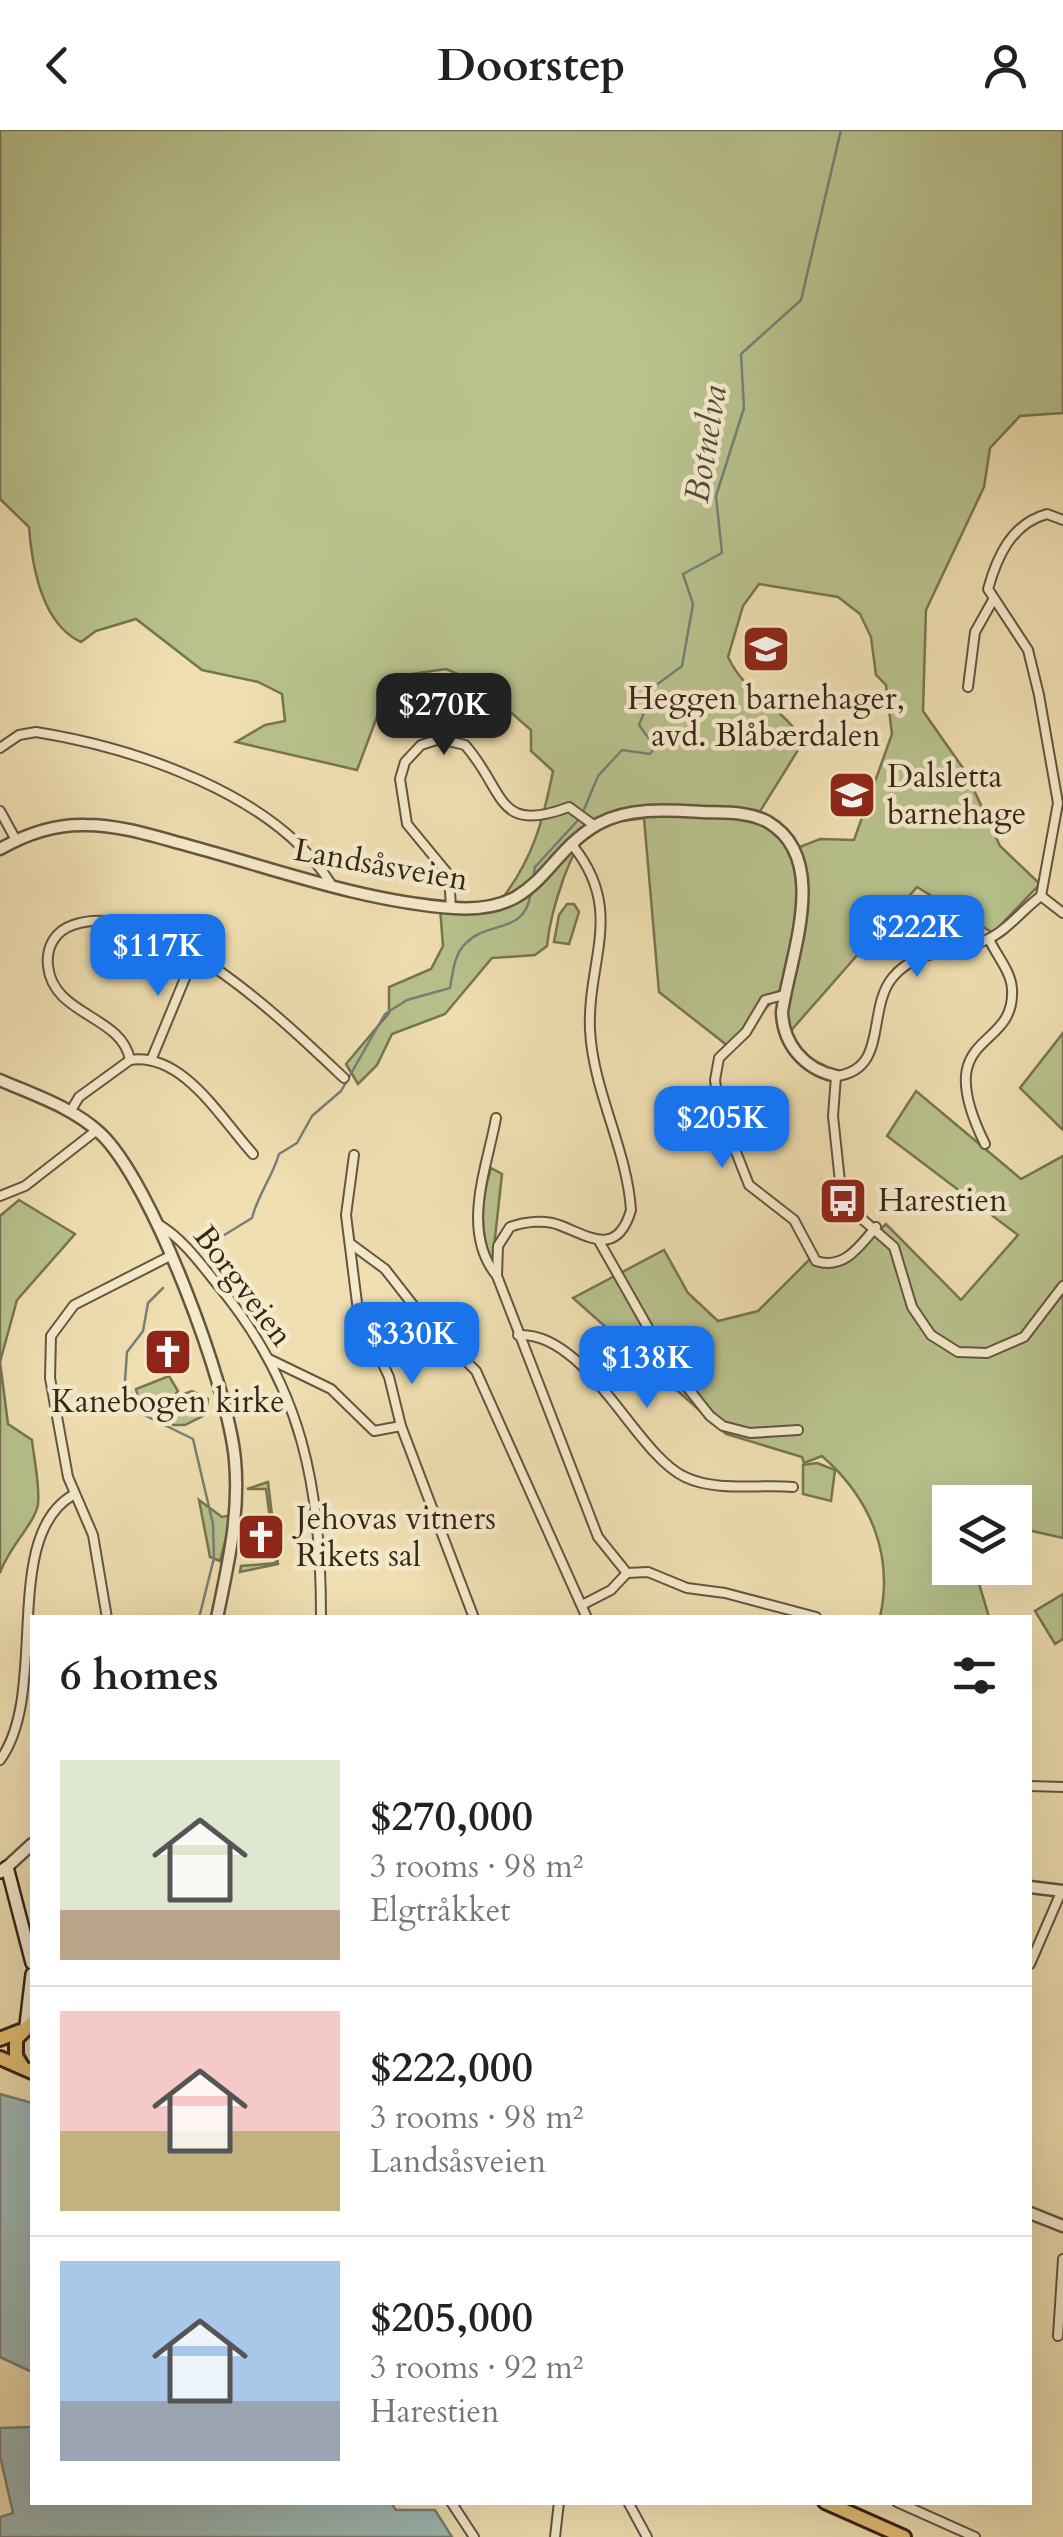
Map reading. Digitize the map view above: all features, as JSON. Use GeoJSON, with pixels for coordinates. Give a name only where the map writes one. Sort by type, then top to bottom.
{"type":"FeatureCollection","features":[{"type":"Feature","properties":{"kind":"highway"},"geometry":{"type":"LineString","coordinates":[[0,2039],[26,2026]]}},
{"type":"Feature","properties":{"kind":"highway"},"geometry":{"type":"LineString","coordinates":[[26,2026],[14,2048],[27,2069]]}},
{"type":"Feature","properties":{"kind":"highway"},"geometry":{"type":"LineString","coordinates":[[0,2058],[27,2069]]}},
{"type":"Feature","properties":{"kind":"highway"},"geometry":{"type":"LineString","coordinates":[[832,2505],[904,2537]]}},
{"type":"Feature","properties":{"kind":"main road"},"geometry":{"type":"LineString","coordinates":[[4,1869],[30,1956]]}},
{"type":"Feature","properties":{"kind":"main road"},"geometry":{"type":"LineString","coordinates":[[0,1892],[14,1906]]}},
{"type":"Feature","properties":{"kind":"main road"},"geometry":{"type":"LineString","coordinates":[[26,2026],[30,1991]]}},
{"type":"Feature","properties":{"kind":"street"},"geometry":{"type":"LineString","coordinates":[[1063,520],[1046,514],[1021,528],[1005,546],[988,589],[1033,663],[1058,803],[1041,896],[989,939],[922,956],[902,968],[880,1000],[872,1053],[861,1068],[836,1076],[833,1116],[841,1192],[853,1211],[876,1228],[898,1254],[919,1322],[939,1342],[958,1352],[986,1353],[1024,1337],[1063,1286]]}},
{"type":"Feature","properties":{"kind":"street"},"geometry":{"type":"LineString","coordinates":[[968,687],[975,632],[993,600]]}},
{"type":"Feature","properties":{"kind":"street"},"geometry":{"type":"LineString","coordinates":[[0,748],[20,735],[36,732],[173,768],[232,797],[299,846],[330,884]]}},
{"type":"Feature","properties":{"kind":"street"},"geometry":{"type":"LineString","coordinates":[[451,908],[449,874],[407,824],[400,793],[405,762],[420,745],[440,739],[466,746],[504,802],[522,817],[538,819],[574,808],[595,826]]}},
{"type":"Feature","properties":{"kind":"street"},"geometry":{"type":"LineString","coordinates":[[0,811],[16,840]]}},
{"type":"Feature","properties":{"kind":"street","name":"Landsåsveien"},"geometry":{"type":"LineString","coordinates":[[0,849],[60,826],[115,828],[330,884],[451,908],[485,907],[516,897],[539,882],[595,826],[630,813],[750,815],[783,834],[803,874],[782,1022],[792,1048],[815,1069],[836,1076]]}},
{"type":"Feature","properties":{"kind":"street"},"geometry":{"type":"LineString","coordinates":[[497,1276],[498,1246],[516,1224],[553,1223],[584,1239],[599,1241],[619,1231],[631,1210],[590,1034],[602,913],[594,882],[572,846]]}},
{"type":"Feature","properties":{"kind":"street"},"geometry":{"type":"LineString","coordinates":[[1041,896],[1063,913]]}},
{"type":"Feature","properties":{"kind":"street"},"geometry":{"type":"LineString","coordinates":[[130,1060],[119,1038],[58,994],[48,971],[52,942],[71,926],[108,922],[194,954],[246,988],[344,1078]]}},
{"type":"Feature","properties":{"kind":"street"},"geometry":{"type":"LineString","coordinates":[[985,1144],[968,1106],[963,1078],[972,1054],[1004,1016],[1012,994],[1010,980],[989,939]]}},
{"type":"Feature","properties":{"kind":"street"},"geometry":{"type":"LineString","coordinates":[[152,1058],[194,954]]}},
{"type":"Feature","properties":{"kind":"street"},"geometry":{"type":"LineString","coordinates":[[784,995],[765,1000],[746,1032],[723,1053],[715,1072],[719,1109],[744,1176],[757,1192],[794,1220],[816,1261],[830,1265],[844,1260],[876,1228]]}},
{"type":"Feature","properties":{"kind":"street"},"geometry":{"type":"LineString","coordinates":[[70,1112],[80,1097],[130,1060],[152,1058],[178,1071],[253,1154]]}},
{"type":"Feature","properties":{"kind":"street"},"geometry":{"type":"LineString","coordinates":[[0,1080],[70,1112],[97,1130],[137,1180],[158,1224],[218,1385],[234,1444],[235,1534],[218,1615]]}},
{"type":"Feature","properties":{"kind":"street"},"geometry":{"type":"LineString","coordinates":[[496,1118],[478,1228],[483,1254],[497,1276],[598,1537],[627,1573]]}},
{"type":"Feature","properties":{"kind":"street"},"geometry":{"type":"LineString","coordinates":[[0,1196],[25,1186],[97,1130]]}},
{"type":"Feature","properties":{"kind":"street"},"geometry":{"type":"LineString","coordinates":[[354,1156],[346,1207],[358,1311],[389,1377],[401,1426],[473,1615]]}},
{"type":"Feature","properties":{"kind":"street","name":"Borgveien"},"geometry":{"type":"LineString","coordinates":[[158,1224],[218,1284],[270,1358],[287,1393],[313,1476],[321,1534],[321,1615]]}},
{"type":"Feature","properties":{"kind":"street"},"geometry":{"type":"LineString","coordinates":[[599,1241],[668,1363],[710,1416],[723,1426],[750,1433],[798,1430]]}},
{"type":"Feature","properties":{"kind":"street"},"geometry":{"type":"LineString","coordinates":[[351,1244],[385,1269],[424,1319],[476,1371],[586,1615]]}},
{"type":"Feature","properties":{"kind":"street"},"geometry":{"type":"LineString","coordinates":[[106,1615],[93,1536],[73,1496],[50,1378],[54,1328],[74,1304],[170,1256]]}},
{"type":"Feature","properties":{"kind":"street"},"geometry":{"type":"LineString","coordinates":[[518,1335],[534,1336],[586,1370],[613,1397],[658,1455],[682,1476],[714,1484],[793,1487]]}},
{"type":"Feature","properties":{"kind":"street"},"geometry":{"type":"LineString","coordinates":[[270,1358],[340,1396],[374,1430],[401,1426]]}},
{"type":"Feature","properties":{"kind":"street"},"geometry":{"type":"LineString","coordinates":[[0,1760],[10,1742],[17,1706],[35,1534],[56,1504],[73,1496]]}},
{"type":"Feature","properties":{"kind":"street"},"geometry":{"type":"LineString","coordinates":[[582,1605],[610,1590],[627,1573],[648,1572],[687,1588],[725,1593],[808,1615]]}},
{"type":"Feature","properties":{"kind":"street"},"geometry":{"type":"LineString","coordinates":[[1032,1786],[1063,1787]]}},
{"type":"Feature","properties":{"kind":"street"},"geometry":{"type":"LineString","coordinates":[[4,1869],[30,1846]]}},
{"type":"Feature","properties":{"kind":"street"},"geometry":{"type":"LineString","coordinates":[[1032,1887],[1063,1890],[1032,1960]]}},
{"type":"Feature","properties":{"kind":"street"},"geometry":{"type":"LineString","coordinates":[[1032,2214],[1063,2226]]}},
{"type":"Feature","properties":{"kind":"street"},"geometry":{"type":"LineString","coordinates":[[1058,2336],[1063,2259]]}},
{"type":"Feature","properties":{"kind":"street"},"geometry":{"type":"LineString","coordinates":[[452,2505],[474,2537]]}},
{"type":"Feature","properties":{"kind":"street"},"geometry":{"type":"LineString","coordinates":[[555,2537],[559,2505]]}},
{"type":"Feature","properties":{"kind":"street"},"geometry":{"type":"LineString","coordinates":[[630,2505],[647,2537]]}},
{"type":"Feature","properties":{"kind":"street"},"geometry":{"type":"LineString","coordinates":[[904,2505],[975,2537]]}},
{"type":"Feature","properties":{"kind":"green space"},"geometry":{"type":"Polygon","coordinates":[[[0,130],[1063,130],[1063,413],[1020,416],[990,448],[984,487],[926,610],[923,711],[965,771],[1000,846],[1040,884],[993,933],[917,887],[788,1034],[787,987],[728,1046],[659,992],[644,818],[602,824],[587,834],[563,880],[547,946],[535,955],[492,958],[445,1014],[392,1034],[377,1065],[358,1084],[346,1064],[389,1013],[389,987],[431,969],[443,946],[440,908],[501,900],[529,854],[553,771],[531,751],[531,730],[475,681],[446,669],[392,677],[357,770],[236,742],[265,725],[285,721],[282,694],[258,682],[202,670],[136,619],[96,631],[81,642],[57,622],[48,608],[33,559],[29,527],[0,499],[0,130]],[[759,584],[743,606],[728,657],[745,683],[786,719],[803,742],[759,813],[772,817],[795,849],[820,839],[854,840],[892,734],[886,685],[876,675],[871,637],[860,614],[838,597],[759,584]]]}},
{"type":"Feature","properties":{"kind":"green space"},"geometry":{"type":"Polygon","coordinates":[[[567,904],[574,904],[579,912],[569,944],[554,942],[559,915],[567,904]]]}},
{"type":"Feature","properties":{"kind":"green space"},"geometry":{"type":"Polygon","coordinates":[[[1063,1033],[1063,1130],[1020,1088],[1063,1033]]]}},
{"type":"Feature","properties":{"kind":"green space"},"geometry":{"type":"Polygon","coordinates":[[[916,1091],[1021,1179],[1063,1156],[1063,1538],[1032,1531],[1032,1485],[932,1485],[932,1585],[979,1585],[988,1615],[880,1615],[884,1571],[880,1549],[865,1509],[839,1472],[822,1456],[804,1463],[802,1457],[726,1434],[573,1298],[664,1250],[688,1293],[718,1321],[758,1311],[814,1255],[822,1267],[847,1261],[886,1224],[961,1300],[1018,1235],[887,1136],[916,1091]]]}},
{"type":"Feature","properties":{"kind":"green space"},"geometry":{"type":"Polygon","coordinates":[[[491,1168],[502,1174],[492,1265],[483,1216],[491,1168]]]}},
{"type":"Feature","properties":{"kind":"green space"},"geometry":{"type":"Polygon","coordinates":[[[19,1200],[75,1234],[17,1300],[0,1362],[0,1216],[19,1200]]]}},
{"type":"Feature","properties":{"kind":"green space"},"geometry":{"type":"Polygon","coordinates":[[[0,1362],[8,1424],[32,1440],[38,1504],[0,1573],[0,1362]]]}},
{"type":"Feature","properties":{"kind":"green space"},"geometry":{"type":"Polygon","coordinates":[[[169,1376],[178,1391],[170,1402],[170,1411],[178,1396],[192,1391],[208,1399],[205,1415],[185,1425],[173,1425],[162,1414],[140,1408],[136,1389],[169,1376]]]}},
{"type":"Feature","properties":{"kind":"green space"},"geometry":{"type":"Polygon","coordinates":[[[817,1463],[835,1470],[831,1501],[803,1494],[803,1465],[817,1463]]]}},
{"type":"Feature","properties":{"kind":"green space"},"geometry":{"type":"Polygon","coordinates":[[[268,1482],[278,1564],[240,1572],[241,1566],[276,1563],[266,1489],[247,1489],[268,1482]]]}},
{"type":"Feature","properties":{"kind":"green space"},"geometry":{"type":"Polygon","coordinates":[[[199,1500],[222,1517],[232,1515],[220,1561],[210,1557],[199,1500]]]}},
{"type":"Feature","properties":{"kind":"green space"},"geometry":{"type":"Polygon","coordinates":[[[1063,1594],[1063,1639],[1055,1644],[1035,1611],[1063,1594]]]}},
{"type":"Feature","properties":{"kind":"water"},"geometry":{"type":"Polygon","coordinates":[[[0,2094],[30,2102],[30,2371],[0,2357],[0,2094]]]}},
{"type":"Feature","properties":{"kind":"water"},"geometry":{"type":"Polygon","coordinates":[[[30,2427],[30,2505],[392,2505],[396,2510],[435,2510],[452,2537],[0,2537],[0,2517],[13,2513],[0,2456],[0,2428],[30,2427]]]}},
{"type":"Feature","properties":{"kind":"waterway","name":"Botnelva"},"geometry":{"type":"LineString","coordinates":[[583,812],[598,776],[622,750],[650,754],[655,747],[639,725],[655,686],[682,666],[693,604],[683,574],[722,553],[716,496],[744,408],[741,354],[801,300],[841,130]]}},
{"type":"Feature","properties":{"kind":"waterway","name":"Botnelva"},"geometry":{"type":"LineString","coordinates":[[533,879],[535,867],[579,819]]}},
{"type":"Feature","properties":{"kind":"waterway","name":"Botnelva"},"geometry":{"type":"LineString","coordinates":[[203,1248],[252,1218],[279,1154],[297,1143],[312,1116],[341,1091],[385,1014],[407,1000],[450,988],[462,947],[475,936],[522,915],[531,892]]}},
{"type":"Feature","properties":{"kind":"waterway","name":"Botnelva"},"geometry":{"type":"LineString","coordinates":[[125,1380],[127,1352],[143,1331],[148,1303],[163,1288]]}},
{"type":"Feature","properties":{"kind":"waterway","name":"Botnelva"},"geometry":{"type":"LineString","coordinates":[[132,1393],[142,1414],[193,1439],[213,1524],[214,1558],[200,1615]]}},
{"type":"Feature","properties":{"kind":"place","name":"Heggen barnehager, avd. Blåbærdalen"},"geometry":{"type":"Point","coordinates":[766,649]}},
{"type":"Feature","properties":{"kind":"place","name":"Dalsletta barnehage"},"geometry":{"type":"Point","coordinates":[852,795]}},
{"type":"Feature","properties":{"kind":"place","name":"Harestien"},"geometry":{"type":"Point","coordinates":[843,1201]}},
{"type":"Feature","properties":{"kind":"place","name":"Kanebogen kirke"},"geometry":{"type":"Point","coordinates":[168,1352]}},
{"type":"Feature","properties":{"kind":"place","name":"Jehovas vitners Rikets sal"},"geometry":{"type":"Point","coordinates":[261,1537]}}]}
